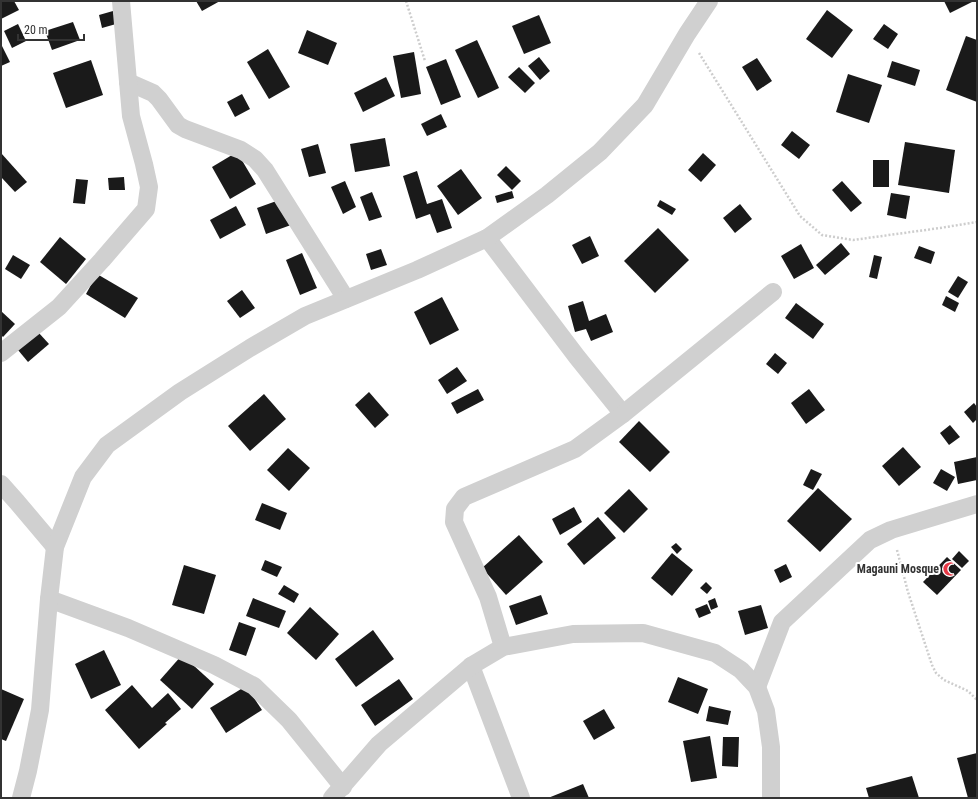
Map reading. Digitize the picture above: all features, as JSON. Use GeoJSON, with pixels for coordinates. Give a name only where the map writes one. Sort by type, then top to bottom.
{"type":"FeatureCollection","features":[{"type":"Feature","properties":{"kind":"street"},"geometry":{"type":"LineString","coordinates":[[1,353],[59,308],[146,209],[149,187],[131,116],[121,1]]}},
{"type":"Feature","properties":{"kind":"street"},"geometry":{"type":"LineString","coordinates":[[21,798],[40,710],[49,599],[55,547],[83,477],[107,445],[180,392],[250,348],[305,316],[417,270],[487,238],[547,195],[600,152],[645,105],[687,34],[709,1]]}},
{"type":"Feature","properties":{"kind":"street"},"geometry":{"type":"LineString","coordinates":[[128,82],[153,93],[178,125],[241,150],[255,159],[265,170],[346,299]]}},
{"type":"Feature","properties":{"kind":"street"},"geometry":{"type":"LineString","coordinates":[[487,238],[572,351],[623,414]]}},
{"type":"Feature","properties":{"kind":"street"},"geometry":{"type":"LineString","coordinates":[[503,647],[488,597],[454,522],[456,509],[464,498],[575,449],[623,414],[773,292]]}},
{"type":"Feature","properties":{"kind":"street"},"geometry":{"type":"LineString","coordinates":[[1,484],[55,547]]}},
{"type":"Feature","properties":{"kind":"street"},"geometry":{"type":"LineString","coordinates":[[758,687],[782,622],[870,540],[891,530],[977,504]]}},
{"type":"Feature","properties":{"kind":"street"},"geometry":{"type":"LineString","coordinates":[[49,599],[128,628],[214,665],[254,686],[289,720],[337,792],[379,744],[470,666],[503,647],[573,634],[643,633],[715,653],[741,670],[758,687],[766,712],[771,747],[771,798]]}},
{"type":"Feature","properties":{"kind":"street"},"geometry":{"type":"LineString","coordinates":[[470,666],[521,798]]}},
{"type":"Feature","properties":{"kind":"path"},"geometry":{"type":"LineString","coordinates":[[406,1],[425,61]]}},
{"type":"Feature","properties":{"kind":"path"},"geometry":{"type":"LineString","coordinates":[[687,34],[800,216],[822,235],[853,240],[977,222]]}},
{"type":"Feature","properties":{"kind":"path"},"geometry":{"type":"LineString","coordinates":[[891,530],[908,592],[936,673],[944,680],[968,691],[977,700]]}},
{"type":"Feature","properties":{"kind":"building"},"geometry":{"type":"Polygon","coordinates":[[[1,1],[14,1],[19,10],[1,19],[1,1]]]}},
{"type":"Feature","properties":{"kind":"building"},"geometry":{"type":"Polygon","coordinates":[[[196,1],[220,1],[202,11],[196,1]]]}},
{"type":"Feature","properties":{"kind":"building"},"geometry":{"type":"Polygon","coordinates":[[[944,1],[974,1],[950,13],[944,1]]]}},
{"type":"Feature","properties":{"kind":"building"},"geometry":{"type":"Polygon","coordinates":[[[827,10],[853,30],[832,58],[806,39],[827,10]]]}},
{"type":"Feature","properties":{"kind":"building"},"geometry":{"type":"Polygon","coordinates":[[[113,11],[116,24],[102,28],[99,15],[113,11]]]}},
{"type":"Feature","properties":{"kind":"building"},"geometry":{"type":"Polygon","coordinates":[[[539,15],[551,43],[524,54],[512,26],[539,15]]]}},
{"type":"Feature","properties":{"kind":"building"},"geometry":{"type":"Polygon","coordinates":[[[73,22],[80,40],[52,50],[45,31],[73,22]]]}},
{"type":"Feature","properties":{"kind":"building"},"geometry":{"type":"Polygon","coordinates":[[[18,24],[26,41],[12,48],[4,31],[18,24]]]}},
{"type":"Feature","properties":{"kind":"building"},"geometry":{"type":"Polygon","coordinates":[[[884,24],[898,34],[888,49],[873,39],[884,24]]]}},
{"type":"Feature","properties":{"kind":"building"},"geometry":{"type":"Polygon","coordinates":[[[307,30],[337,43],[328,65],[298,53],[307,30]]]}},
{"type":"Feature","properties":{"kind":"building"},"geometry":{"type":"Polygon","coordinates":[[[966,36],[977,40],[977,102],[946,90],[966,36]]]}},
{"type":"Feature","properties":{"kind":"building"},"geometry":{"type":"Polygon","coordinates":[[[477,40],[499,88],[478,98],[455,50],[477,40]]]}},
{"type":"Feature","properties":{"kind":"building"},"geometry":{"type":"Polygon","coordinates":[[[1,44],[10,62],[1,66],[1,44]]]}},
{"type":"Feature","properties":{"kind":"building"},"geometry":{"type":"Polygon","coordinates":[[[268,49],[290,87],[269,99],[247,62],[268,49]]]}},
{"type":"Feature","properties":{"kind":"building"},"geometry":{"type":"Polygon","coordinates":[[[414,52],[421,94],[401,98],[393,56],[414,52]]]}},
{"type":"Feature","properties":{"kind":"building"},"geometry":{"type":"Polygon","coordinates":[[[539,57],[550,71],[540,80],[528,66],[539,57]]]}},
{"type":"Feature","properties":{"kind":"building"},"geometry":{"type":"Polygon","coordinates":[[[757,58],[772,81],[757,91],[742,67],[757,58]]]}},
{"type":"Feature","properties":{"kind":"building"},"geometry":{"type":"Polygon","coordinates":[[[446,59],[461,97],[441,105],[426,67],[446,59]]]}},
{"type":"Feature","properties":{"kind":"building"},"geometry":{"type":"Polygon","coordinates":[[[91,60],[103,95],[66,108],[53,73],[91,60]]]}},
{"type":"Feature","properties":{"kind":"building"},"geometry":{"type":"Polygon","coordinates":[[[892,61],[920,70],[915,86],[887,77],[892,61]]]}},
{"type":"Feature","properties":{"kind":"building"},"geometry":{"type":"Polygon","coordinates":[[[519,67],[535,83],[525,93],[508,77],[519,67]]]}},
{"type":"Feature","properties":{"kind":"building"},"geometry":{"type":"Polygon","coordinates":[[[848,74],[882,85],[869,123],[836,112],[848,74]]]}},
{"type":"Feature","properties":{"kind":"building"},"geometry":{"type":"Polygon","coordinates":[[[386,77],[395,96],[363,112],[354,93],[386,77]]]}},
{"type":"Feature","properties":{"kind":"building"},"geometry":{"type":"Polygon","coordinates":[[[242,94],[250,109],[235,117],[227,102],[242,94]]]}},
{"type":"Feature","properties":{"kind":"building"},"geometry":{"type":"Polygon","coordinates":[[[441,114],[447,127],[427,136],[421,124],[441,114]]]}},
{"type":"Feature","properties":{"kind":"building"},"geometry":{"type":"Polygon","coordinates":[[[792,131],[810,145],[799,159],[781,145],[792,131]]]}},
{"type":"Feature","properties":{"kind":"building"},"geometry":{"type":"Polygon","coordinates":[[[385,138],[390,166],[355,172],[350,144],[385,138]]]}},
{"type":"Feature","properties":{"kind":"building"},"geometry":{"type":"Polygon","coordinates":[[[905,142],[955,150],[949,193],[898,185],[905,142]]]}},
{"type":"Feature","properties":{"kind":"building"},"geometry":{"type":"Polygon","coordinates":[[[318,144],[326,173],[309,177],[301,149],[318,144]]]}},
{"type":"Feature","properties":{"kind":"building"},"geometry":{"type":"Polygon","coordinates":[[[237,152],[256,184],[230,199],[212,167],[237,152]]]}},
{"type":"Feature","properties":{"kind":"building"},"geometry":{"type":"Polygon","coordinates":[[[1,153],[27,182],[15,192],[1,177],[1,153]]]}},
{"type":"Feature","properties":{"kind":"building"},"geometry":{"type":"Polygon","coordinates":[[[703,153],[716,165],[701,182],[688,170],[703,153]]]}},
{"type":"Feature","properties":{"kind":"building"},"geometry":{"type":"Polygon","coordinates":[[[873,160],[889,160],[889,187],[873,187],[873,160]]]}},
{"type":"Feature","properties":{"kind":"building"},"geometry":{"type":"Polygon","coordinates":[[[506,166],[521,181],[512,190],[497,175],[506,166]]]}},
{"type":"Feature","properties":{"kind":"building"},"geometry":{"type":"Polygon","coordinates":[[[461,169],[482,198],[458,215],[437,186],[461,169]]]}},
{"type":"Feature","properties":{"kind":"building"},"geometry":{"type":"Polygon","coordinates":[[[417,171],[427,204],[442,199],[452,228],[437,233],[430,214],[416,219],[403,176],[417,171]]]}},
{"type":"Feature","properties":{"kind":"building"},"geometry":{"type":"Polygon","coordinates":[[[124,177],[125,190],[109,190],[108,178],[124,177]]]}},
{"type":"Feature","properties":{"kind":"building"},"geometry":{"type":"Polygon","coordinates":[[[76,179],[88,180],[85,204],[73,203],[76,179]]]}},
{"type":"Feature","properties":{"kind":"building"},"geometry":{"type":"Polygon","coordinates":[[[345,181],[356,207],[343,214],[331,187],[345,181]]]}},
{"type":"Feature","properties":{"kind":"building"},"geometry":{"type":"Polygon","coordinates":[[[842,181],[862,203],[851,212],[832,190],[842,181]]]}},
{"type":"Feature","properties":{"kind":"building"},"geometry":{"type":"Polygon","coordinates":[[[512,191],[514,198],[497,203],[495,196],[512,191]]]}},
{"type":"Feature","properties":{"kind":"building"},"geometry":{"type":"Polygon","coordinates":[[[372,192],[382,217],[369,221],[360,197],[372,192]]]}},
{"type":"Feature","properties":{"kind":"building"},"geometry":{"type":"Polygon","coordinates":[[[891,193],[910,196],[906,219],[887,215],[891,193]]]}},
{"type":"Feature","properties":{"kind":"building"},"geometry":{"type":"Polygon","coordinates":[[[282,199],[291,225],[266,234],[257,208],[282,199]]]}},
{"type":"Feature","properties":{"kind":"building"},"geometry":{"type":"Polygon","coordinates":[[[660,200],[676,209],[672,215],[657,206],[660,200]]]}},
{"type":"Feature","properties":{"kind":"building"},"geometry":{"type":"Polygon","coordinates":[[[740,204],[752,219],[735,233],[723,218],[740,204]]]}},
{"type":"Feature","properties":{"kind":"building"},"geometry":{"type":"Polygon","coordinates":[[[236,206],[246,225],[220,239],[210,220],[236,206]]]}},
{"type":"Feature","properties":{"kind":"building"},"geometry":{"type":"Polygon","coordinates":[[[658,228],[689,260],[655,293],[624,261],[658,228]]]}},
{"type":"Feature","properties":{"kind":"building"},"geometry":{"type":"Polygon","coordinates":[[[590,236],[599,256],[582,264],[572,245],[590,236]]]}},
{"type":"Feature","properties":{"kind":"building"},"geometry":{"type":"Polygon","coordinates":[[[60,237],[86,259],[66,284],[40,262],[60,237]]]}},
{"type":"Feature","properties":{"kind":"building"},"geometry":{"type":"Polygon","coordinates":[[[841,243],[850,254],[825,275],[816,265],[841,243]]]}},
{"type":"Feature","properties":{"kind":"building"},"geometry":{"type":"Polygon","coordinates":[[[801,244],[814,268],[794,279],[781,256],[801,244]]]}},
{"type":"Feature","properties":{"kind":"building"},"geometry":{"type":"Polygon","coordinates":[[[919,246],[935,252],[931,264],[914,258],[919,246]]]}},
{"type":"Feature","properties":{"kind":"building"},"geometry":{"type":"Polygon","coordinates":[[[381,249],[387,265],[371,270],[366,254],[381,249]]]}},
{"type":"Feature","properties":{"kind":"building"},"geometry":{"type":"Polygon","coordinates":[[[302,253],[317,288],[300,295],[286,260],[302,253]]]}},
{"type":"Feature","properties":{"kind":"building"},"geometry":{"type":"Polygon","coordinates":[[[13,255],[30,265],[21,279],[5,269],[13,255]]]}},
{"type":"Feature","properties":{"kind":"building"},"geometry":{"type":"Polygon","coordinates":[[[874,255],[882,257],[877,279],[869,277],[874,255]]]}},
{"type":"Feature","properties":{"kind":"building"},"geometry":{"type":"Polygon","coordinates":[[[97,274],[138,298],[125,318],[86,294],[97,274]]]}},
{"type":"Feature","properties":{"kind":"building"},"geometry":{"type":"Polygon","coordinates":[[[958,276],[968,282],[958,298],[948,292],[958,276]]]}},
{"type":"Feature","properties":{"kind":"building"},"geometry":{"type":"Polygon","coordinates":[[[242,290],[255,308],[240,318],[227,301],[242,290]]]}},
{"type":"Feature","properties":{"kind":"building"},"geometry":{"type":"Polygon","coordinates":[[[946,296],[959,303],[955,312],[942,305],[946,296]]]}},
{"type":"Feature","properties":{"kind":"building"},"geometry":{"type":"Polygon","coordinates":[[[442,297],[459,330],[430,345],[414,312],[442,297]]]}},
{"type":"Feature","properties":{"kind":"building"},"geometry":{"type":"Polygon","coordinates":[[[583,301],[589,321],[606,314],[613,332],[591,341],[586,329],[575,332],[568,306],[583,301]]]}},
{"type":"Feature","properties":{"kind":"building"},"geometry":{"type":"Polygon","coordinates":[[[796,303],[824,324],[813,339],[785,318],[796,303]]]}},
{"type":"Feature","properties":{"kind":"building"},"geometry":{"type":"Polygon","coordinates":[[[1,311],[15,324],[3,337],[1,335],[1,311]]]}},
{"type":"Feature","properties":{"kind":"building"},"geometry":{"type":"Polygon","coordinates":[[[38,332],[49,344],[28,362],[18,350],[38,332]]]}},
{"type":"Feature","properties":{"kind":"building"},"geometry":{"type":"Polygon","coordinates":[[[775,353],[787,363],[778,374],[766,364],[775,353]]]}},
{"type":"Feature","properties":{"kind":"building"},"geometry":{"type":"Polygon","coordinates":[[[457,367],[467,381],[447,394],[438,380],[457,367]]]}},
{"type":"Feature","properties":{"kind":"building"},"geometry":{"type":"Polygon","coordinates":[[[478,389],[484,400],[457,414],[451,403],[478,389]]]}},
{"type":"Feature","properties":{"kind":"building"},"geometry":{"type":"Polygon","coordinates":[[[809,389],[825,410],[806,424],[791,403],[809,389]]]}},
{"type":"Feature","properties":{"kind":"building"},"geometry":{"type":"Polygon","coordinates":[[[369,392],[389,415],[375,428],[355,405],[369,392]]]}},
{"type":"Feature","properties":{"kind":"building"},"geometry":{"type":"Polygon","coordinates":[[[264,394],[286,419],[250,451],[228,426],[264,394]]]}},
{"type":"Feature","properties":{"kind":"building"},"geometry":{"type":"Polygon","coordinates":[[[974,403],[977,407],[977,419],[973,423],[964,412],[974,403]]]}},
{"type":"Feature","properties":{"kind":"building"},"geometry":{"type":"Polygon","coordinates":[[[639,421],[670,452],[650,472],[619,442],[639,421]]]}},
{"type":"Feature","properties":{"kind":"building"},"geometry":{"type":"Polygon","coordinates":[[[950,425],[960,437],[949,445],[940,433],[950,425]]]}},
{"type":"Feature","properties":{"kind":"building"},"geometry":{"type":"Polygon","coordinates":[[[903,447],[921,467],[899,486],[882,466],[903,447]]]}},
{"type":"Feature","properties":{"kind":"building"},"geometry":{"type":"Polygon","coordinates":[[[288,448],[310,468],[289,491],[267,470],[288,448]]]}},
{"type":"Feature","properties":{"kind":"building"},"geometry":{"type":"Polygon","coordinates":[[[977,457],[977,480],[958,484],[954,462],[977,457]]]}},
{"type":"Feature","properties":{"kind":"building"},"geometry":{"type":"Polygon","coordinates":[[[811,469],[822,474],[813,490],[803,485],[811,469]]]}},
{"type":"Feature","properties":{"kind":"building"},"geometry":{"type":"Polygon","coordinates":[[[941,469],[955,477],[947,491],[933,483],[941,469]]]}},
{"type":"Feature","properties":{"kind":"building"},"geometry":{"type":"Polygon","coordinates":[[[818,488],[852,519],[820,552],[787,521],[818,488]]]}},
{"type":"Feature","properties":{"kind":"building"},"geometry":{"type":"Polygon","coordinates":[[[629,489],[648,509],[624,533],[604,513],[629,489]]]}},
{"type":"Feature","properties":{"kind":"building"},"geometry":{"type":"Polygon","coordinates":[[[262,503],[287,513],[280,530],[255,520],[262,503]]]}},
{"type":"Feature","properties":{"kind":"building"},"geometry":{"type":"Polygon","coordinates":[[[574,507],[582,522],[560,535],[552,519],[574,507]]]}},
{"type":"Feature","properties":{"kind":"building"},"geometry":{"type":"Polygon","coordinates":[[[598,517],[616,538],[584,565],[567,544],[598,517]]]}},
{"type":"Feature","properties":{"kind":"building"},"geometry":{"type":"Polygon","coordinates":[[[519,535],[543,562],[506,595],[482,568],[519,535]]]}},
{"type":"Feature","properties":{"kind":"building"},"geometry":{"type":"Polygon","coordinates":[[[676,543],[682,549],[677,554],[671,547],[676,543]]]}},
{"type":"Feature","properties":{"kind":"building"},"geometry":{"type":"Polygon","coordinates":[[[959,551],[969,561],[962,568],[952,559],[959,551]]]}},
{"type":"Feature","properties":{"kind":"building"},"geometry":{"type":"Polygon","coordinates":[[[672,553],[693,570],[672,596],[651,578],[672,553]]]}},
{"type":"Feature","properties":{"kind":"building"},"geometry":{"type":"Polygon","coordinates":[[[947,557],[961,570],[937,595],[923,582],[947,557]]]}},
{"type":"Feature","properties":{"kind":"building"},"geometry":{"type":"Polygon","coordinates":[[[265,560],[282,567],[277,577],[261,570],[265,560]]]}},
{"type":"Feature","properties":{"kind":"building"},"geometry":{"type":"Polygon","coordinates":[[[786,564],[792,577],[780,583],[774,570],[786,564]]]}},
{"type":"Feature","properties":{"kind":"building"},"geometry":{"type":"Polygon","coordinates":[[[184,565],[216,575],[204,614],[172,605],[184,565]]]}},
{"type":"Feature","properties":{"kind":"building"},"geometry":{"type":"Polygon","coordinates":[[[706,582],[712,588],[707,594],[700,588],[706,582]]]}},
{"type":"Feature","properties":{"kind":"building"},"geometry":{"type":"Polygon","coordinates":[[[284,585],[299,594],[294,603],[278,594],[284,585]]]}},
{"type":"Feature","properties":{"kind":"building"},"geometry":{"type":"Polygon","coordinates":[[[541,595],[548,614],[516,625],[509,606],[541,595]]]}},
{"type":"Feature","properties":{"kind":"building"},"geometry":{"type":"Polygon","coordinates":[[[253,598],[286,611],[279,628],[246,616],[253,598]]]}},
{"type":"Feature","properties":{"kind":"building"},"geometry":{"type":"Polygon","coordinates":[[[715,598],[718,607],[711,610],[708,601],[715,598]]]}},
{"type":"Feature","properties":{"kind":"building"},"geometry":{"type":"Polygon","coordinates":[[[707,604],[711,613],[699,618],[695,609],[707,604]]]}},
{"type":"Feature","properties":{"kind":"building"},"geometry":{"type":"Polygon","coordinates":[[[761,605],[768,628],[745,635],[738,611],[761,605]]]}},
{"type":"Feature","properties":{"kind":"building"},"geometry":{"type":"Polygon","coordinates":[[[310,607],[339,634],[316,660],[287,633],[310,607]]]}},
{"type":"Feature","properties":{"kind":"building"},"geometry":{"type":"Polygon","coordinates":[[[239,622],[256,628],[246,656],[229,650],[239,622]]]}},
{"type":"Feature","properties":{"kind":"building"},"geometry":{"type":"Polygon","coordinates":[[[373,630],[394,659],[356,687],[335,659],[373,630]]]}},
{"type":"Feature","properties":{"kind":"building"},"geometry":{"type":"Polygon","coordinates":[[[104,650],[121,685],[91,699],[75,664],[104,650]]]}},
{"type":"Feature","properties":{"kind":"building"},"geometry":{"type":"Polygon","coordinates":[[[182,655],[214,684],[192,709],[160,680],[182,655]]]}},
{"type":"Feature","properties":{"kind":"building"},"geometry":{"type":"Polygon","coordinates":[[[678,677],[708,689],[698,714],[668,702],[678,677]]]}},
{"type":"Feature","properties":{"kind":"building"},"geometry":{"type":"Polygon","coordinates":[[[399,679],[413,699],[375,726],[361,705],[399,679]]]}},
{"type":"Feature","properties":{"kind":"building"},"geometry":{"type":"Polygon","coordinates":[[[132,685],[152,708],[168,693],[181,709],[165,723],[167,724],[139,749],[105,710],[132,685]]]}},
{"type":"Feature","properties":{"kind":"building"},"geometry":{"type":"Polygon","coordinates":[[[246,686],[262,710],[226,733],[210,708],[246,686]]]}},
{"type":"Feature","properties":{"kind":"building"},"geometry":{"type":"Polygon","coordinates":[[[1,689],[24,699],[6,741],[1,739],[1,689]]]}},
{"type":"Feature","properties":{"kind":"building"},"geometry":{"type":"Polygon","coordinates":[[[709,706],[731,711],[728,725],[706,721],[709,706]]]}},
{"type":"Feature","properties":{"kind":"building"},"geometry":{"type":"Polygon","coordinates":[[[604,709],[615,728],[594,740],[583,721],[604,709]]]}},
{"type":"Feature","properties":{"kind":"building"},"geometry":{"type":"Polygon","coordinates":[[[710,736],[717,778],[691,782],[683,741],[710,736]]]}},
{"type":"Feature","properties":{"kind":"building"},"geometry":{"type":"Polygon","coordinates":[[[723,737],[739,737],[738,767],[722,766],[723,737]]]}},
{"type":"Feature","properties":{"kind":"building"},"geometry":{"type":"Polygon","coordinates":[[[977,753],[977,798],[968,798],[957,758],[977,753]]]}},
{"type":"Feature","properties":{"kind":"building"},"geometry":{"type":"Polygon","coordinates":[[[912,776],[919,798],[869,798],[866,788],[912,776]]]}},
{"type":"Feature","properties":{"kind":"building"},"geometry":{"type":"Polygon","coordinates":[[[583,784],[589,798],[548,798],[583,784]]]}},
{"type":"Feature","properties":{"kind":"place","name":"Magauni Mosque"},"geometry":{"type":"Point","coordinates":[950,569]}}]}
